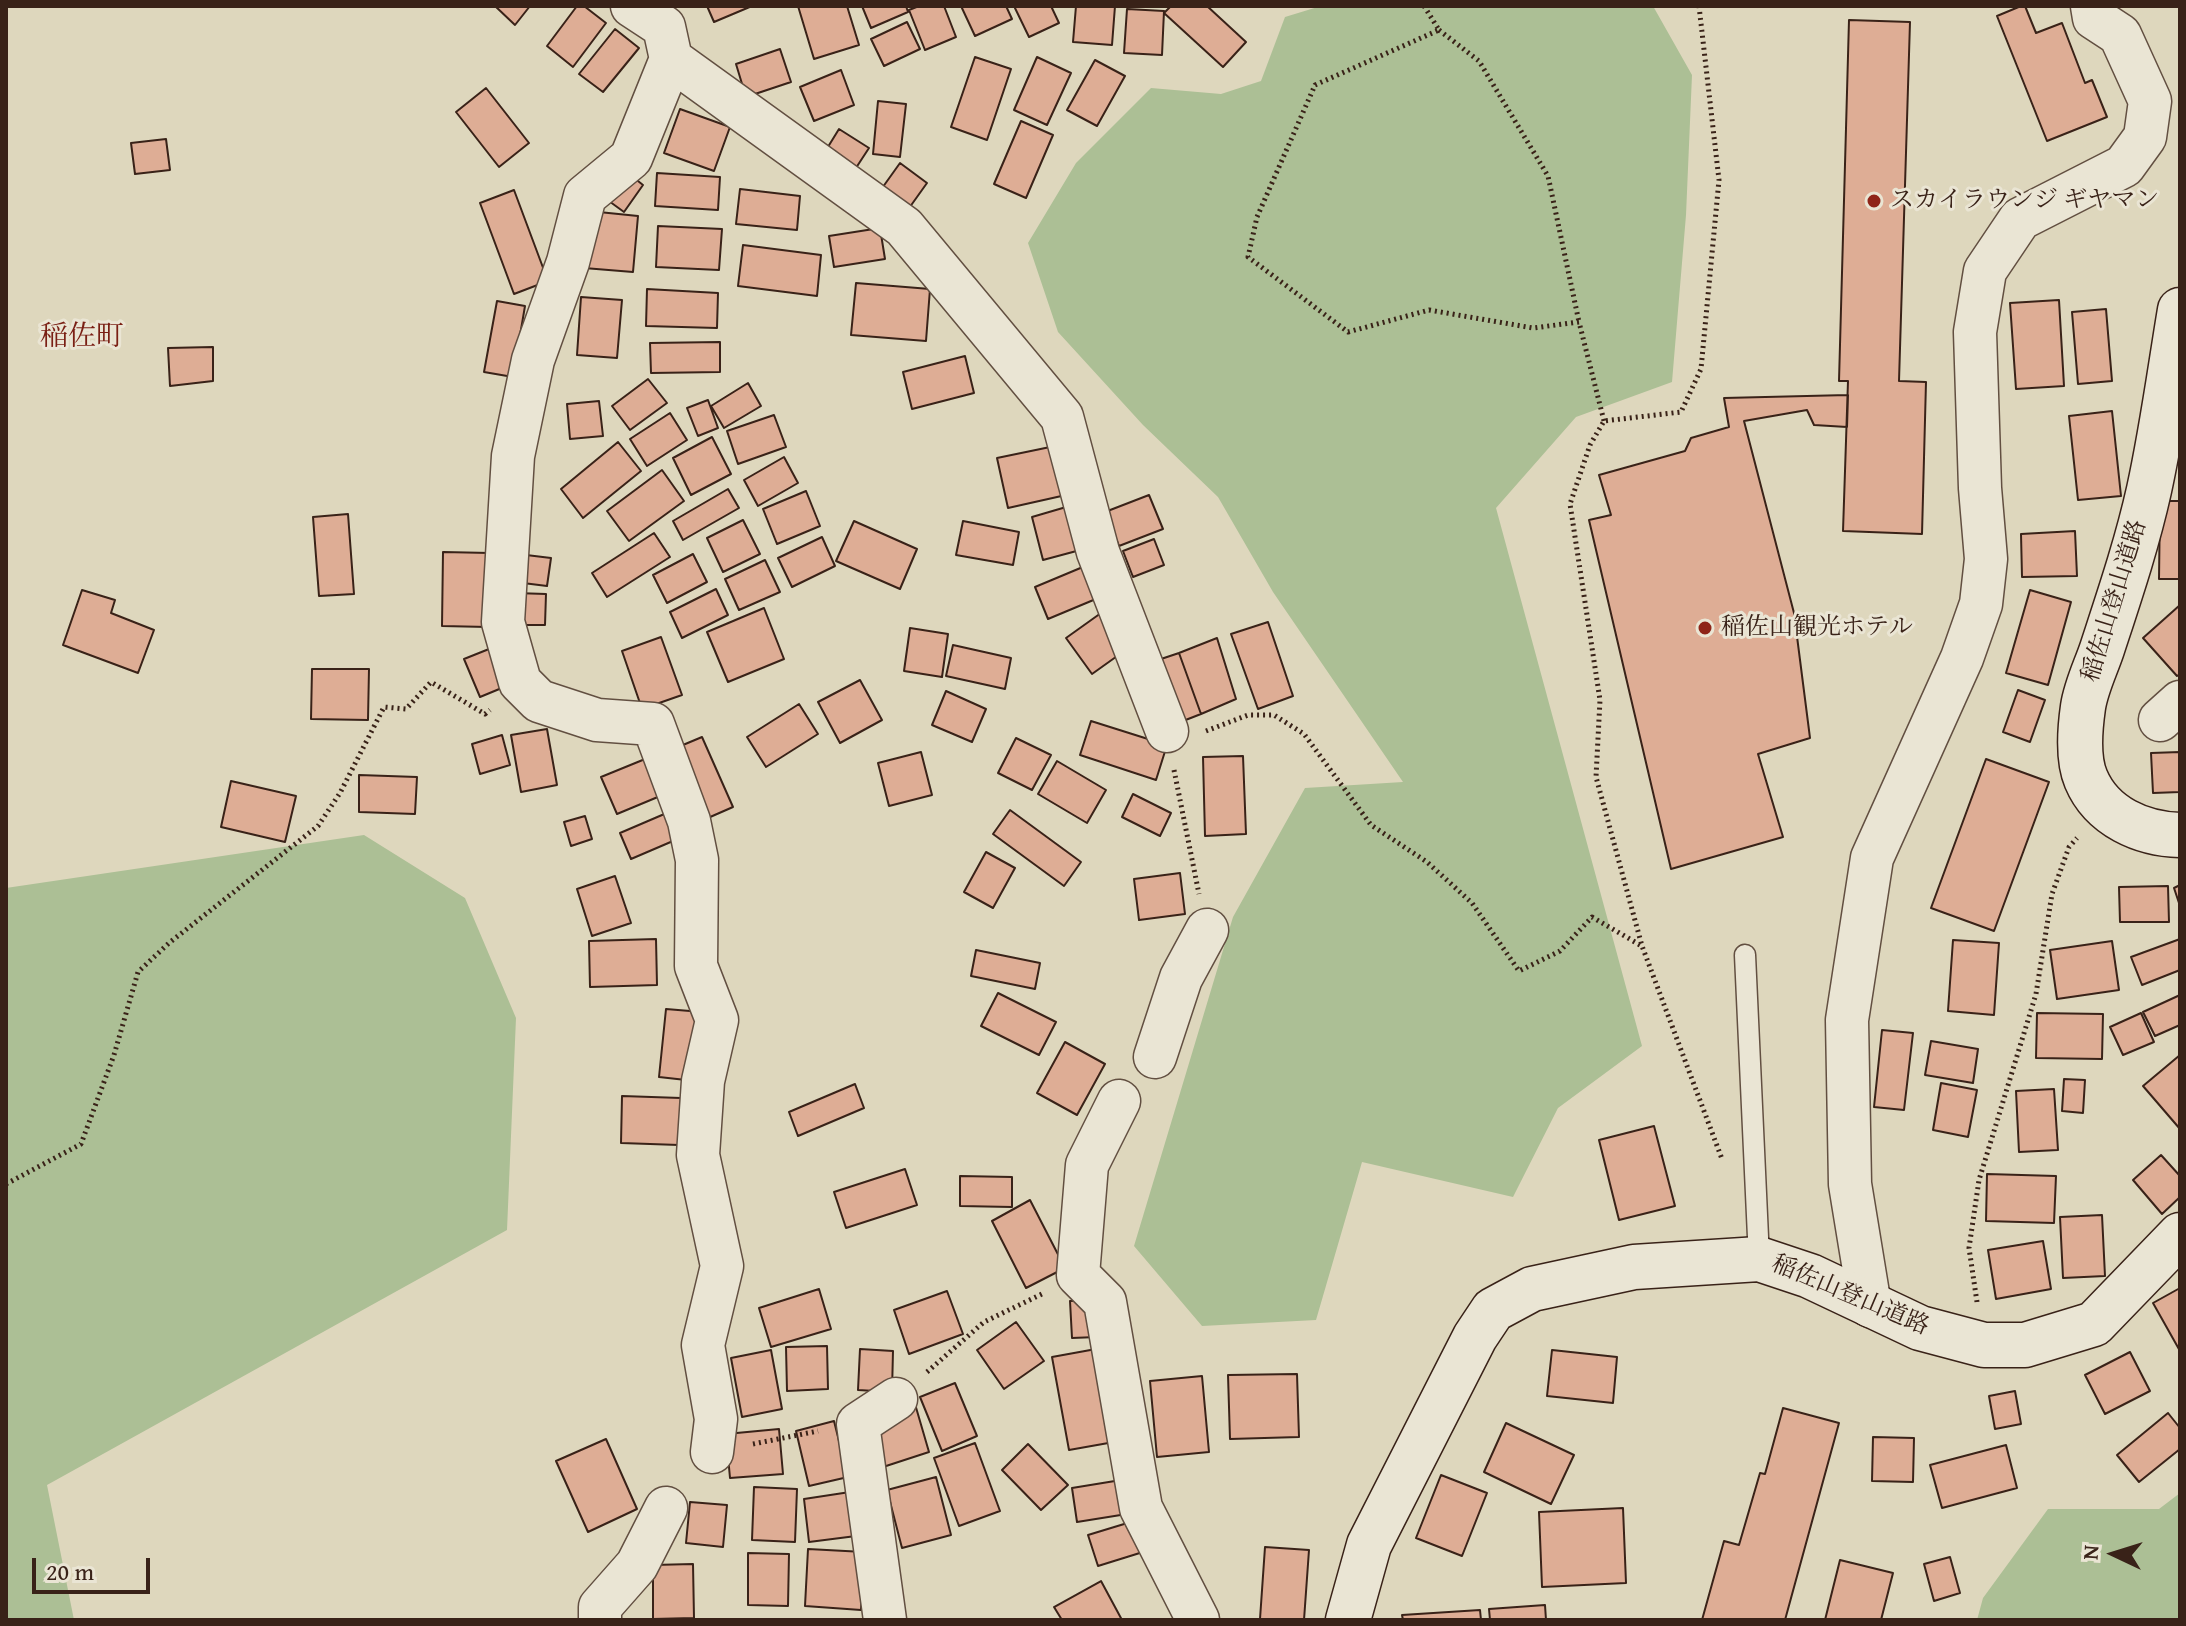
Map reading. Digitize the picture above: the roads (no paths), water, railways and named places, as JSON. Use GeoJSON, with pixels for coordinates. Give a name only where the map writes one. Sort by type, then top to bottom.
{"type":"FeatureCollection","features":[{"type":"Feature","properties":{"kind":"street"},"geometry":{"type":"LineString","coordinates":[[1870,1306],[1850,1184],[1847,1020],[1872,858],[1962,658],[1981,604],[1986,559],[1980,488],[1975,332],[1985,271],[2020,219],[2124,166],[2145,137],[2150,101],[2111,16]]}},
{"type":"Feature","properties":{"kind":"street"},"geometry":{"type":"LineString","coordinates":[[712,1452],[716,1419],[703,1345],[722,1266],[698,1155],[703,1081],[717,1020],[696,966],[697,860],[689,821],[653,724],[597,720],[539,701],[520,682],[503,622],[513,456],[533,360],[568,262],[585,196],[631,158],[662,24],[904,227],[1062,417],[1098,552],[1187,731]]}},
{"type":"Feature","properties":{"kind":"street","name":"稲佐山登山道路"},"geometry":{"type":"LineString","coordinates":[[2180,310],[2148,491],[2128,566],[2083,705],[2080,752],[2085,779],[2103,806],[2140,828],[2180,835]]}},
{"type":"Feature","properties":{"kind":"street"},"geometry":{"type":"LineString","coordinates":[[1155,1057],[1181,978],[1207,930]]}},
{"type":"Feature","properties":{"kind":"street"},"geometry":{"type":"LineString","coordinates":[[1119,1101],[1087,1165],[1078,1275],[1105,1302],[1141,1508],[1198,1620]]}},
{"type":"Feature","properties":{"kind":"street","name":"稲佐山登山道路"},"geometry":{"type":"LineString","coordinates":[[1348,1619],[1369,1545],[1475,1337],[1493,1310],[1532,1289],[1634,1267],[1759,1259],[1810,1276],[1920,1328],[1984,1345],[2025,1345],[2094,1324],[2180,1235]]}},
{"type":"Feature","properties":{"kind":"street"},"geometry":{"type":"LineString","coordinates":[[885,1620],[858,1424],[896,1399]]}},
{"type":"Feature","properties":{"kind":"street"},"geometry":{"type":"LineString","coordinates":[[600,1620],[600,1607],[637,1565],[666,1508]]}},
{"type":"Feature","properties":{"kind":"lane"},"geometry":{"type":"LineString","coordinates":[[1745,955],[1759,1259]]}},
{"type":"Feature","properties":{"kind":"place","name":"スカイラウンジ ギヤマン"},"geometry":{"type":"Point","coordinates":[1874,201]}},
{"type":"Feature","properties":{"kind":"place","name":"稲佐山観光ホテル"},"geometry":{"type":"Point","coordinates":[1705,628]}},
{"type":"Feature","properties":{"kind":"district","name":"稲佐町"},"geometry":{"type":"Point","coordinates":[82,338]}}]}
